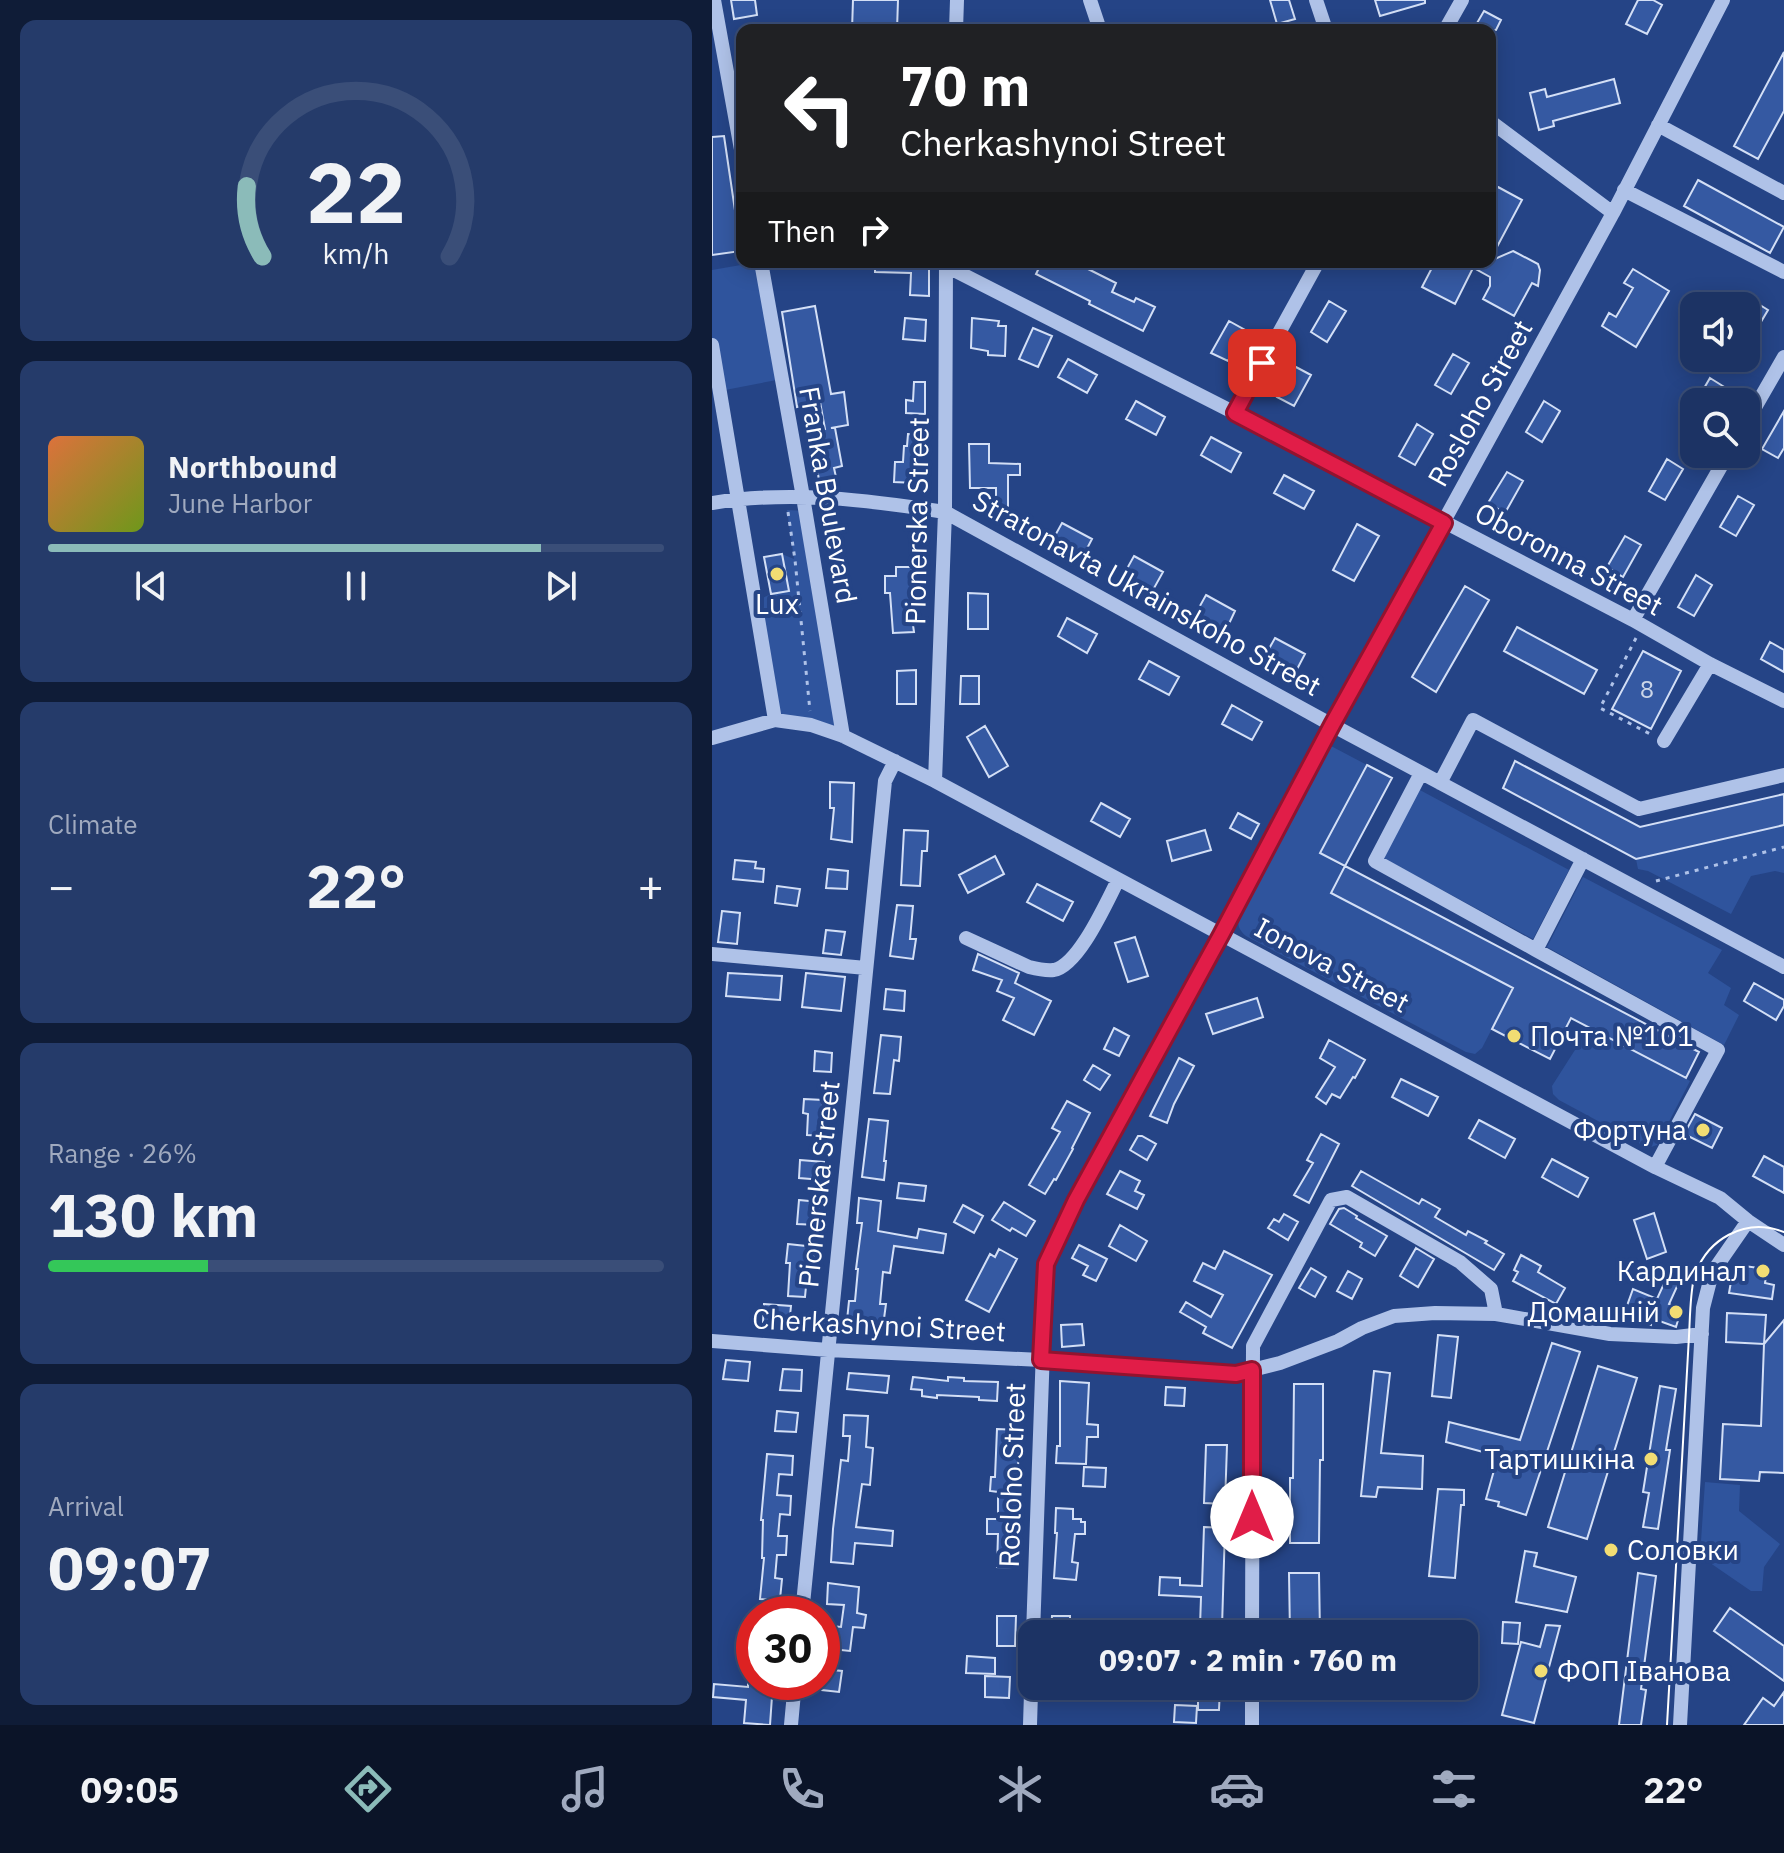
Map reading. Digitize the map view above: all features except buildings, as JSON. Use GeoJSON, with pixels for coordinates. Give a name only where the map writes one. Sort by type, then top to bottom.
{"type":"FeatureCollection","features":[{"type":"Feature","properties":{"kind":"street"},"geometry":{"type":"LineString","coordinates":[[714,0],[736,122]]}},
{"type":"Feature","properties":{"kind":"street"},"geometry":{"type":"LineString","coordinates":[[956,24],[957,0]]}},
{"type":"Feature","properties":{"kind":"street"},"geometry":{"type":"LineString","coordinates":[[1090,0],[1098,24]]}},
{"type":"Feature","properties":{"kind":"street"},"geometry":{"type":"LineString","coordinates":[[1316,0],[1324,24]]}},
{"type":"Feature","properties":{"kind":"street","name":"Rosloho Street"},"geometry":{"type":"LineString","coordinates":[[1033,1620],[1046,1264],[1076,1200],[1613,213],[1723,0]]}},
{"type":"Feature","properties":{"kind":"street"},"geometry":{"type":"LineString","coordinates":[[1448,24],[1456,4]]}},
{"type":"Feature","properties":{"kind":"street"},"geometry":{"type":"LineString","coordinates":[[1496,125],[1613,213]]}},
{"type":"Feature","properties":{"kind":"street"},"geometry":{"type":"LineString","coordinates":[[1658,125],[1784,193]]}},
{"type":"Feature","properties":{"kind":"street"},"geometry":{"type":"LineString","coordinates":[[1624,190],[1784,272]]}},
{"type":"Feature","properties":{"kind":"street","name":"Franka Boulevard"},"geometry":{"type":"LineString","coordinates":[[762,268],[843,736]]}},
{"type":"Feature","properties":{"kind":"street","name":"Pionerska Street"},"geometry":{"type":"LineString","coordinates":[[935,781],[945,512],[946,268]]}},
{"type":"Feature","properties":{"kind":"street","name":"Oboronna Street"},"geometry":{"type":"LineString","coordinates":[[954,268],[1784,701]]}},
{"type":"Feature","properties":{"kind":"street"},"geometry":{"type":"LineString","coordinates":[[1235,413],[1315,268]]}},
{"type":"Feature","properties":{"kind":"street"},"geometry":{"type":"LineString","coordinates":[[712,345],[775,720]]}},
{"type":"Feature","properties":{"kind":"street"},"geometry":{"type":"LineString","coordinates":[[1760,399],[1784,357]]}},
{"type":"Feature","properties":{"kind":"street"},"geometry":{"type":"LineString","coordinates":[[1638,623],[1721,468]]}},
{"type":"Feature","properties":{"kind":"street","name":"Stratonavta Ukrainskoho Street"},"geometry":{"type":"LineString","coordinates":[[712,503],[786,496],[901,505],[945,512],[1332,725],[1784,967]]}},
{"type":"Feature","properties":{"kind":"street"},"geometry":{"type":"LineString","coordinates":[[1664,741],[1710,664]]}},
{"type":"Feature","properties":{"kind":"street","name":"Ionova Street"},"geometry":{"type":"LineString","coordinates":[[712,738],[775,720],[811,725],[843,736],[935,781],[1655,1167],[1720,1198],[1784,1245]]}},
{"type":"Feature","properties":{"kind":"street"},"geometry":{"type":"LineString","coordinates":[[1440,783],[1473,720],[1639,809],[1784,775]]}},
{"type":"Feature","properties":{"kind":"street","name":"Pionerska Street"},"geometry":{"type":"LineString","coordinates":[[804,1596],[885,781],[895,761]]}},
{"type":"Feature","properties":{"kind":"street"},"geometry":{"type":"LineString","coordinates":[[1421,773],[1375,861],[1718,1050],[1655,1167]]}},
{"type":"Feature","properties":{"kind":"street"},"geometry":{"type":"LineString","coordinates":[[1536,950],[1583,859]]}},
{"type":"Feature","properties":{"kind":"street"},"geometry":{"type":"LineString","coordinates":[[966,938],[1029,967],[1056,970],[1069,962],[1080,949],[1118,880]]}},
{"type":"Feature","properties":{"kind":"street"},"geometry":{"type":"LineString","coordinates":[[712,954],[866,968]]}},
{"type":"Feature","properties":{"kind":"street"},"geometry":{"type":"LineString","coordinates":[[1252,1620],[1253,1346],[1331,1200],[1347,1197],[1460,1262],[1491,1289],[1496,1314]]}},
{"type":"Feature","properties":{"kind":"street"},"geometry":{"type":"LineString","coordinates":[[1680,1725],[1703,1308],[1712,1273],[1748,1221]]}},
{"type":"Feature","properties":{"kind":"street","name":"Cherkashynoi Street"},"geometry":{"type":"LineString","coordinates":[[712,1341],[1236,1374],[1280,1363],[1394,1316],[1496,1314],[1610,1334],[1676,1337],[1702,1334]]}},
{"type":"Feature","properties":{"kind":"street"},"geometry":{"type":"LineString","coordinates":[[791,1725],[793,1700]]}},
{"type":"Feature","properties":{"kind":"street"},"geometry":{"type":"LineString","coordinates":[[1030,1725],[1031,1700]]}},
{"type":"Feature","properties":{"kind":"street"},"geometry":{"type":"LineString","coordinates":[[1252,1700],[1252,1725]]}},
{"type":"Feature","properties":{"kind":"path"},"geometry":{"type":"LineString","coordinates":[[786,496],[811,725]]}},
{"type":"Feature","properties":{"kind":"path"},"geometry":{"type":"LineString","coordinates":[[1638,623],[1600,708],[1664,741]]}},
{"type":"Feature","properties":{"kind":"path"},"geometry":{"type":"LineString","coordinates":[[1637,887],[1784,847]]}},
{"type":"Feature","properties":{"kind":"shaded area"},"geometry":{"type":"Polygon","coordinates":[[[736,266],[759,268],[782,379],[720,391],[712,345],[712,270],[736,266]]]}},
{"type":"Feature","properties":{"kind":"shaded area"},"geometry":{"type":"Polygon","coordinates":[[[787,510],[805,511],[843,736],[775,720],[754,602],[789,590],[782,554],[794,559],[787,510]]]}},
{"type":"Feature","properties":{"kind":"shaded area"},"geometry":{"type":"Polygon","coordinates":[[[1331,746],[1367,765],[1320,853],[1344,868],[1332,893],[1513,988],[1482,1048],[1475,1054],[1246,936],[1238,925],[1239,916],[1331,746]]]}},
{"type":"Feature","properties":{"kind":"shaded area"},"geometry":{"type":"Polygon","coordinates":[[[1418,789],[1569,870],[1533,939],[1383,858],[1418,789]]]}},
{"type":"Feature","properties":{"kind":"shaded area"},"geometry":{"type":"Polygon","coordinates":[[[1784,825],[1784,873],[1775,871],[1751,876],[1731,914],[1648,871],[1638,869],[1636,859],[1784,825]]]}},
{"type":"Feature","properties":{"kind":"shaded area"},"geometry":{"type":"Polygon","coordinates":[[[1583,877],[1722,950],[1708,973],[1731,988],[1724,1005],[1739,1015],[1724,1045],[1547,947],[1583,877]]]}},
{"type":"Feature","properties":{"kind":"shaded area"},"geometry":{"type":"Polygon","coordinates":[[[1589,1028],[1690,1081],[1657,1145],[1648,1148],[1553,1094],[1552,1086],[1589,1028]]]}},
{"type":"Feature","properties":{"kind":"shaded area"},"geometry":{"type":"Polygon","coordinates":[[[1705,1482],[1740,1485],[1739,1511],[1780,1544],[1764,1567],[1762,1591],[1751,1591],[1700,1556],[1705,1482]]]}},
{"type":"Feature","properties":{"kind":"tram line"},"geometry":{"type":"LineString","coordinates":[[1667,1725],[1694,1278],[1708,1252],[1729,1235],[1755,1227],[1784,1232]]}},
{"type":"Feature","properties":{"kind":"place","name":"Lux"},"geometry":{"type":"Point","coordinates":[777,574]}},
{"type":"Feature","properties":{"kind":"place","name":"Почта №101"},"geometry":{"type":"Point","coordinates":[1514,1036]}},
{"type":"Feature","properties":{"kind":"place","name":"Фортуна"},"geometry":{"type":"Point","coordinates":[1703,1130]}},
{"type":"Feature","properties":{"kind":"place","name":"Кардинал"},"geometry":{"type":"Point","coordinates":[1763,1271]}},
{"type":"Feature","properties":{"kind":"place","name":"Домашній"},"geometry":{"type":"Point","coordinates":[1676,1312]}},
{"type":"Feature","properties":{"kind":"place","name":"Тартишкіна"},"geometry":{"type":"Point","coordinates":[1651,1459]}},
{"type":"Feature","properties":{"kind":"place","name":"Соловки"},"geometry":{"type":"Point","coordinates":[1611,1550]}},
{"type":"Feature","properties":{"kind":"place","name":"ФОП Іванова"},"geometry":{"type":"Point","coordinates":[1541,1671]}},
{"type":"Feature","properties":{"kind":"route"},"geometry":{"type":"LineString","coordinates":[[1252,1517],[1252,1370],[1236,1374],[1041,1360],[1046,1264],[1076,1200],[1444,523],[1235,413],[1262,363]]}}]}
